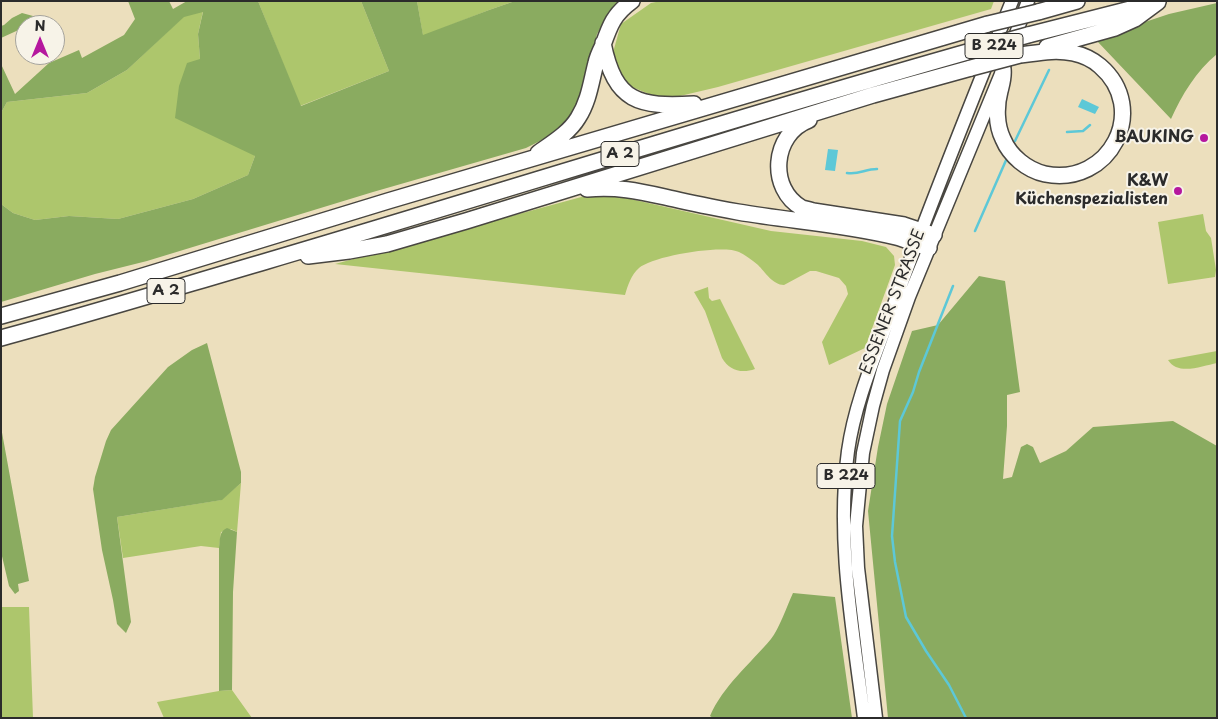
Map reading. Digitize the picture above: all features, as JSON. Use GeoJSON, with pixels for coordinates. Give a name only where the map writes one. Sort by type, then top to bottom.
{"type":"FeatureCollection","features":[{"type":"Feature","properties":{"kind":"highway"},"geometry":{"type":"LineString","coordinates":[[526,161],[560,137],[578,118],[589,94],[596,60],[613,20],[622,8],[632,1]]}},
{"type":"Feature","properties":{"kind":"highway","name":"A 2"},"geometry":{"type":"LineString","coordinates":[[1,316],[120,283],[988,24],[1033,6],[1077,1]]}},
{"type":"Feature","properties":{"kind":"highway"},"geometry":{"type":"LineString","coordinates":[[262,262],[387,244],[873,96],[1115,28],[1135,19],[1160,2]]}},
{"type":"Feature","properties":{"kind":"highway","name":"A 2"},"geometry":{"type":"LineString","coordinates":[[1,338],[71,320],[663,141],[978,49],[1160,2]]}},
{"type":"Feature","properties":{"kind":"highway"},"geometry":{"type":"LineString","coordinates":[[603,43],[607,62],[613,77],[622,89],[632,97],[645,103],[664,105],[720,103]]}},
{"type":"Feature","properties":{"kind":"highway"},"geometry":{"type":"LineString","coordinates":[[1002,69],[1003,79],[997,103],[997,115],[1003,139],[1014,156],[1024,165],[1038,172],[1065,176],[1078,174],[1102,160],[1118,136],[1122,119],[1121,101],[1116,85],[1111,77],[1095,62],[1074,53],[1054,52],[1020,55]]}},
{"type":"Feature","properties":{"kind":"highway"},"geometry":{"type":"LineString","coordinates":[[873,96],[868,101],[806,121],[795,128],[783,143],[781,150],[779,165],[781,180],[790,196],[803,208],[904,225],[925,240]]}},
{"type":"Feature","properties":{"kind":"highway"},"geometry":{"type":"LineString","coordinates":[[558,192],[604,187],[635,190],[738,212],[857,229],[898,238],[925,240]]}},
{"type":"Feature","properties":{"kind":"main road","name":"ESSENER STRASSE"},"geometry":{"type":"LineString","coordinates":[[876,718],[857,559],[856,526],[863,453],[883,370],[900,321],[956,138],[1012,1]]}},
{"type":"Feature","properties":{"kind":"main road","name":"ESSENER STRASSE"},"geometry":{"type":"LineString","coordinates":[[864,718],[845,559],[845,496],[848,450],[858,405],[925,240],[1002,69],[1033,6]]}},
{"type":"Feature","properties":{"kind":"green space"},"geometry":{"type":"Polygon","coordinates":[[[128,1],[169,1],[173,9],[187,1],[258,1],[301,106],[389,71],[361,1],[417,1],[423,35],[515,1],[621,1],[608,15],[597,34],[584,92],[573,115],[556,133],[526,148],[373,192],[147,261],[95,274],[1,302],[1,204],[13,213],[35,220],[69,216],[118,219],[193,199],[248,175],[255,156],[175,118],[179,86],[187,63],[200,59],[198,34],[203,12],[184,17],[127,70],[87,93],[7,102],[1,113],[1,64],[15,94],[47,65],[65,65],[65,56],[79,50],[82,58],[124,35],[135,19],[128,1]]]}},
{"type":"Feature","properties":{"kind":"green space"},"geometry":{"type":"Polygon","coordinates":[[[258,1],[361,1],[389,71],[300,106],[258,1]]]}},
{"type":"Feature","properties":{"kind":"green space"},"geometry":{"type":"Polygon","coordinates":[[[417,1],[515,1],[423,36],[417,1]]]}},
{"type":"Feature","properties":{"kind":"green space"},"geometry":{"type":"Polygon","coordinates":[[[661,1],[994,1],[991,9],[718,87],[680,96],[654,96],[622,83],[612,56],[621,24],[651,3],[661,1]]]}},
{"type":"Feature","properties":{"kind":"green space"},"geometry":{"type":"Polygon","coordinates":[[[1217,3],[1217,54],[1190,84],[1171,119],[1097,41],[1169,14],[1217,3]]]}},
{"type":"Feature","properties":{"kind":"green space"},"geometry":{"type":"Polygon","coordinates":[[[203,11],[198,34],[200,59],[255,156],[248,175],[193,199],[118,219],[69,216],[35,220],[13,213],[1,204],[1,113],[7,102],[87,93],[127,70],[184,16],[203,11]]]}},
{"type":"Feature","properties":{"kind":"green space"},"geometry":{"type":"Polygon","coordinates":[[[15,16],[15,32],[1,38],[1,26],[15,16]]]}},
{"type":"Feature","properties":{"kind":"green space"},"geometry":{"type":"Polygon","coordinates":[[[613,195],[771,231],[862,241],[886,247],[894,256],[895,265],[865,348],[829,365],[822,342],[848,294],[846,286],[839,278],[810,271],[784,285],[776,283],[749,258],[731,250],[718,249],[688,252],[658,259],[646,264],[634,274],[625,295],[335,264],[585,196],[613,195]]]}},
{"type":"Feature","properties":{"kind":"green space"},"geometry":{"type":"Polygon","coordinates":[[[1203,214],[1206,231],[1211,238],[1216,270],[1215,277],[1168,284],[1158,222],[1203,214]]]}},
{"type":"Feature","properties":{"kind":"green space"},"geometry":{"type":"Polygon","coordinates":[[[979,276],[1005,281],[1020,392],[1007,395],[1003,479],[1012,477],[1021,447],[1027,444],[1033,447],[1040,463],[1066,451],[1093,427],[1173,421],[1217,446],[1217,718],[888,718],[868,511],[878,447],[887,404],[912,331],[938,325],[979,276]]]}},
{"type":"Feature","properties":{"kind":"green space"},"geometry":{"type":"Polygon","coordinates":[[[708,287],[709,298],[712,301],[720,299],[755,369],[736,370],[722,358],[705,311],[694,292],[708,287]]]}},
{"type":"Feature","properties":{"kind":"green space"},"geometry":{"type":"Polygon","coordinates":[[[207,343],[241,472],[241,483],[222,500],[117,517],[131,622],[126,633],[117,624],[102,550],[93,489],[95,477],[111,430],[168,367],[192,350],[207,343]]]}},
{"type":"Feature","properties":{"kind":"green space"},"geometry":{"type":"Polygon","coordinates":[[[1217,351],[1217,363],[1198,368],[1178,368],[1168,360],[1217,351]]]}},
{"type":"Feature","properties":{"kind":"green space"},"geometry":{"type":"Polygon","coordinates":[[[1,427],[29,581],[18,584],[19,591],[15,594],[9,586],[1,552],[1,427]]]}},
{"type":"Feature","properties":{"kind":"green space"},"geometry":{"type":"Polygon","coordinates":[[[241,483],[237,532],[231,529],[221,532],[219,548],[201,546],[123,558],[117,517],[221,500],[241,483]]]}},
{"type":"Feature","properties":{"kind":"green space"},"geometry":{"type":"Polygon","coordinates":[[[227,528],[237,532],[233,592],[232,690],[219,691],[219,548],[221,534],[227,528]]]}},
{"type":"Feature","properties":{"kind":"green space"},"geometry":{"type":"Polygon","coordinates":[[[793,593],[835,597],[852,718],[713,718],[710,716],[722,695],[774,635],[793,593]]]}},
{"type":"Feature","properties":{"kind":"green space"},"geometry":{"type":"Polygon","coordinates":[[[1,607],[29,607],[33,718],[1,718],[1,607]]]}},
{"type":"Feature","properties":{"kind":"green space"},"geometry":{"type":"Polygon","coordinates":[[[232,690],[252,718],[164,718],[157,702],[219,691],[232,690]]]}},
{"type":"Feature","properties":{"kind":"water"},"geometry":{"type":"Polygon","coordinates":[[[1082,99],[1099,107],[1095,114],[1078,107],[1082,99]]]}},
{"type":"Feature","properties":{"kind":"water"},"geometry":{"type":"Polygon","coordinates":[[[828,149],[838,150],[835,171],[825,170],[828,149]]]}},
{"type":"Feature","properties":{"kind":"waterway"},"geometry":{"type":"LineString","coordinates":[[1015,141],[1049,70]]}},
{"type":"Feature","properties":{"kind":"waterway"},"geometry":{"type":"LineString","coordinates":[[1067,132],[1083,131],[1090,125]]}},
{"type":"Feature","properties":{"kind":"waterway"},"geometry":{"type":"LineString","coordinates":[[975,231],[1007,158]]}},
{"type":"Feature","properties":{"kind":"waterway"},"geometry":{"type":"LineString","coordinates":[[847,173],[877,169]]}},
{"type":"Feature","properties":{"kind":"waterway"},"geometry":{"type":"LineString","coordinates":[[953,286],[913,392],[900,421],[892,536],[906,617],[949,685],[966,718]]}},
{"type":"Feature","properties":{"kind":"place","name":"BAUKING"},"geometry":{"type":"Point","coordinates":[1204,138]}},
{"type":"Feature","properties":{"kind":"place","name":"K&W Küchenspezialisten"},"geometry":{"type":"Point","coordinates":[1178,191]}}]}
